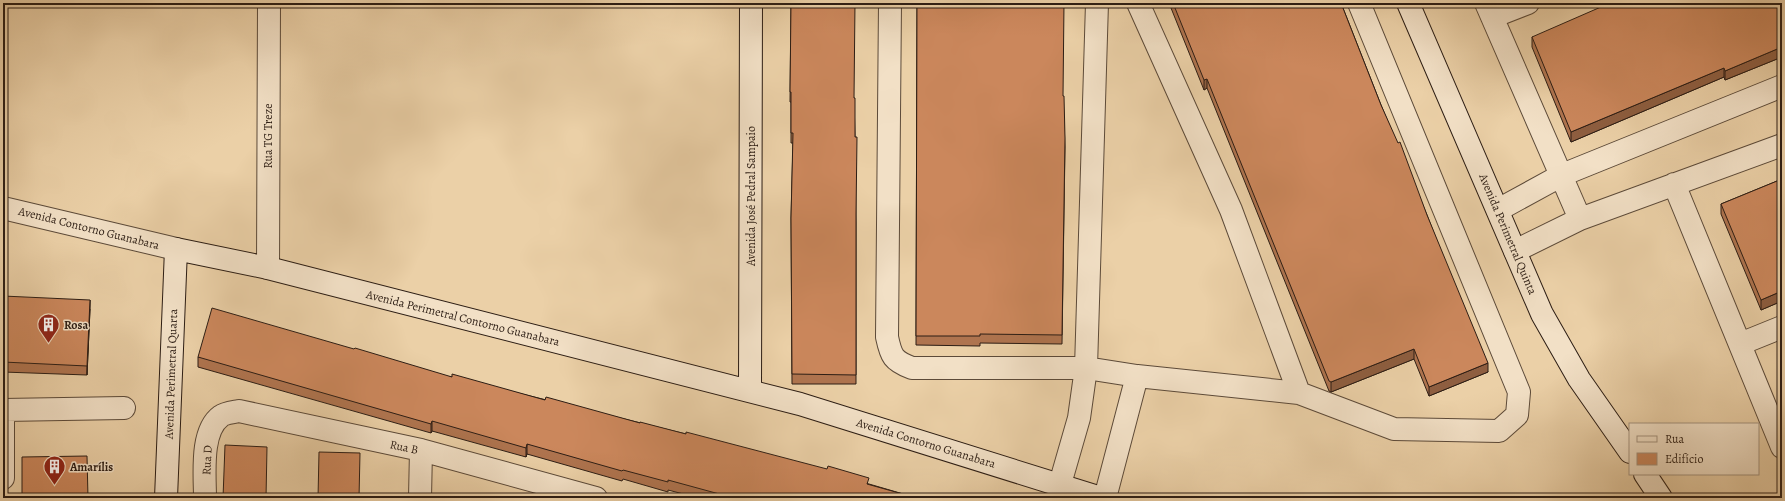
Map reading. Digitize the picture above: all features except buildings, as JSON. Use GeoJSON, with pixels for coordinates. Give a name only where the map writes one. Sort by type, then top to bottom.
{"type":"FeatureCollection","features":[{"type":"Feature","properties":{"kind":"street","name":"Rua TG Treze"},"geometry":{"type":"LineString","coordinates":[[268,268],[269,3]]}},
{"type":"Feature","properties":{"kind":"street","name":"Avenida José Pedral Sampaio"},"geometry":{"type":"LineString","coordinates":[[750,390],[751,3]]}},
{"type":"Feature","properties":{"kind":"street"},"geometry":{"type":"LineString","coordinates":[[890,3],[887,337],[890,353],[901,364],[912,368],[1086,368],[1137,376],[1299,393],[1394,429],[1499,431],[1517,415],[1519,392],[1359,3]]}},
{"type":"Feature","properties":{"kind":"street"},"geometry":{"type":"LineString","coordinates":[[1060,484],[1079,418],[1086,368],[1097,3]]}},
{"type":"Feature","properties":{"kind":"street"},"geometry":{"type":"LineString","coordinates":[[1138,3],[1231,210],[1299,393]]}},
{"type":"Feature","properties":{"kind":"street","name":"Avenida Perimetral Quinta"},"geometry":{"type":"LineString","coordinates":[[1408,3],[1546,320],[1579,379],[1629,451]]}},
{"type":"Feature","properties":{"kind":"street"},"geometry":{"type":"LineString","coordinates":[[1528,3],[1489,10],[1580,218]]}},
{"type":"Feature","properties":{"kind":"street"},"geometry":{"type":"LineString","coordinates":[[1498,210],[1562,175],[1782,86]]}},
{"type":"Feature","properties":{"kind":"street"},"geometry":{"type":"LineString","coordinates":[[1515,251],[1580,218],[1782,145]]}},
{"type":"Feature","properties":{"kind":"street"},"geometry":{"type":"LineString","coordinates":[[1674,184],[1782,447]]}},
{"type":"Feature","properties":{"kind":"street","name":"Avenida Contorno Guanabara"},"geometry":{"type":"LineString","coordinates":[[3,208],[176,249]]}},
{"type":"Feature","properties":{"kind":"street","name":"Avenida Perimetral Contorno Guanabara"},"geometry":{"type":"LineString","coordinates":[[176,249],[268,268],[531,336],[750,390]]}},
{"type":"Feature","properties":{"kind":"street","name":"Avenida Perimetral Quarta"},"geometry":{"type":"LineString","coordinates":[[166,498],[176,249]]}},
{"type":"Feature","properties":{"kind":"street"},"geometry":{"type":"LineString","coordinates":[[1740,344],[1782,327]]}},
{"type":"Feature","properties":{"kind":"street"},"geometry":{"type":"LineString","coordinates":[[1105,498],[1137,376]]}},
{"type":"Feature","properties":{"kind":"street","name":"Avenida Contorno Guanabara"},"geometry":{"type":"LineString","coordinates":[[750,390],[1060,484],[1101,498]]}},
{"type":"Feature","properties":{"kind":"street"},"geometry":{"type":"LineString","coordinates":[[3,478],[3,410],[124,408]]}},
{"type":"Feature","properties":{"kind":"street","name":"Rua B"},"geometry":{"type":"LineString","coordinates":[[214,424],[222,415],[239,411],[421,450],[596,498]]}},
{"type":"Feature","properties":{"kind":"street","name":"Rua D"},"geometry":{"type":"LineString","coordinates":[[205,498],[205,449],[214,424]]}},
{"type":"Feature","properties":{"kind":"street"},"geometry":{"type":"LineString","coordinates":[[420,498],[421,450]]}},
{"type":"Feature","properties":{"kind":"street"},"geometry":{"type":"LineString","coordinates":[[1646,475],[1661,498]]}},
{"type":"Feature","properties":{"kind":"place","name":"Rosa"},"geometry":{"type":"Point","coordinates":[49,344]}},
{"type":"Feature","properties":{"kind":"place","name":"Amarílis"},"geometry":{"type":"Point","coordinates":[55,486]}}]}
